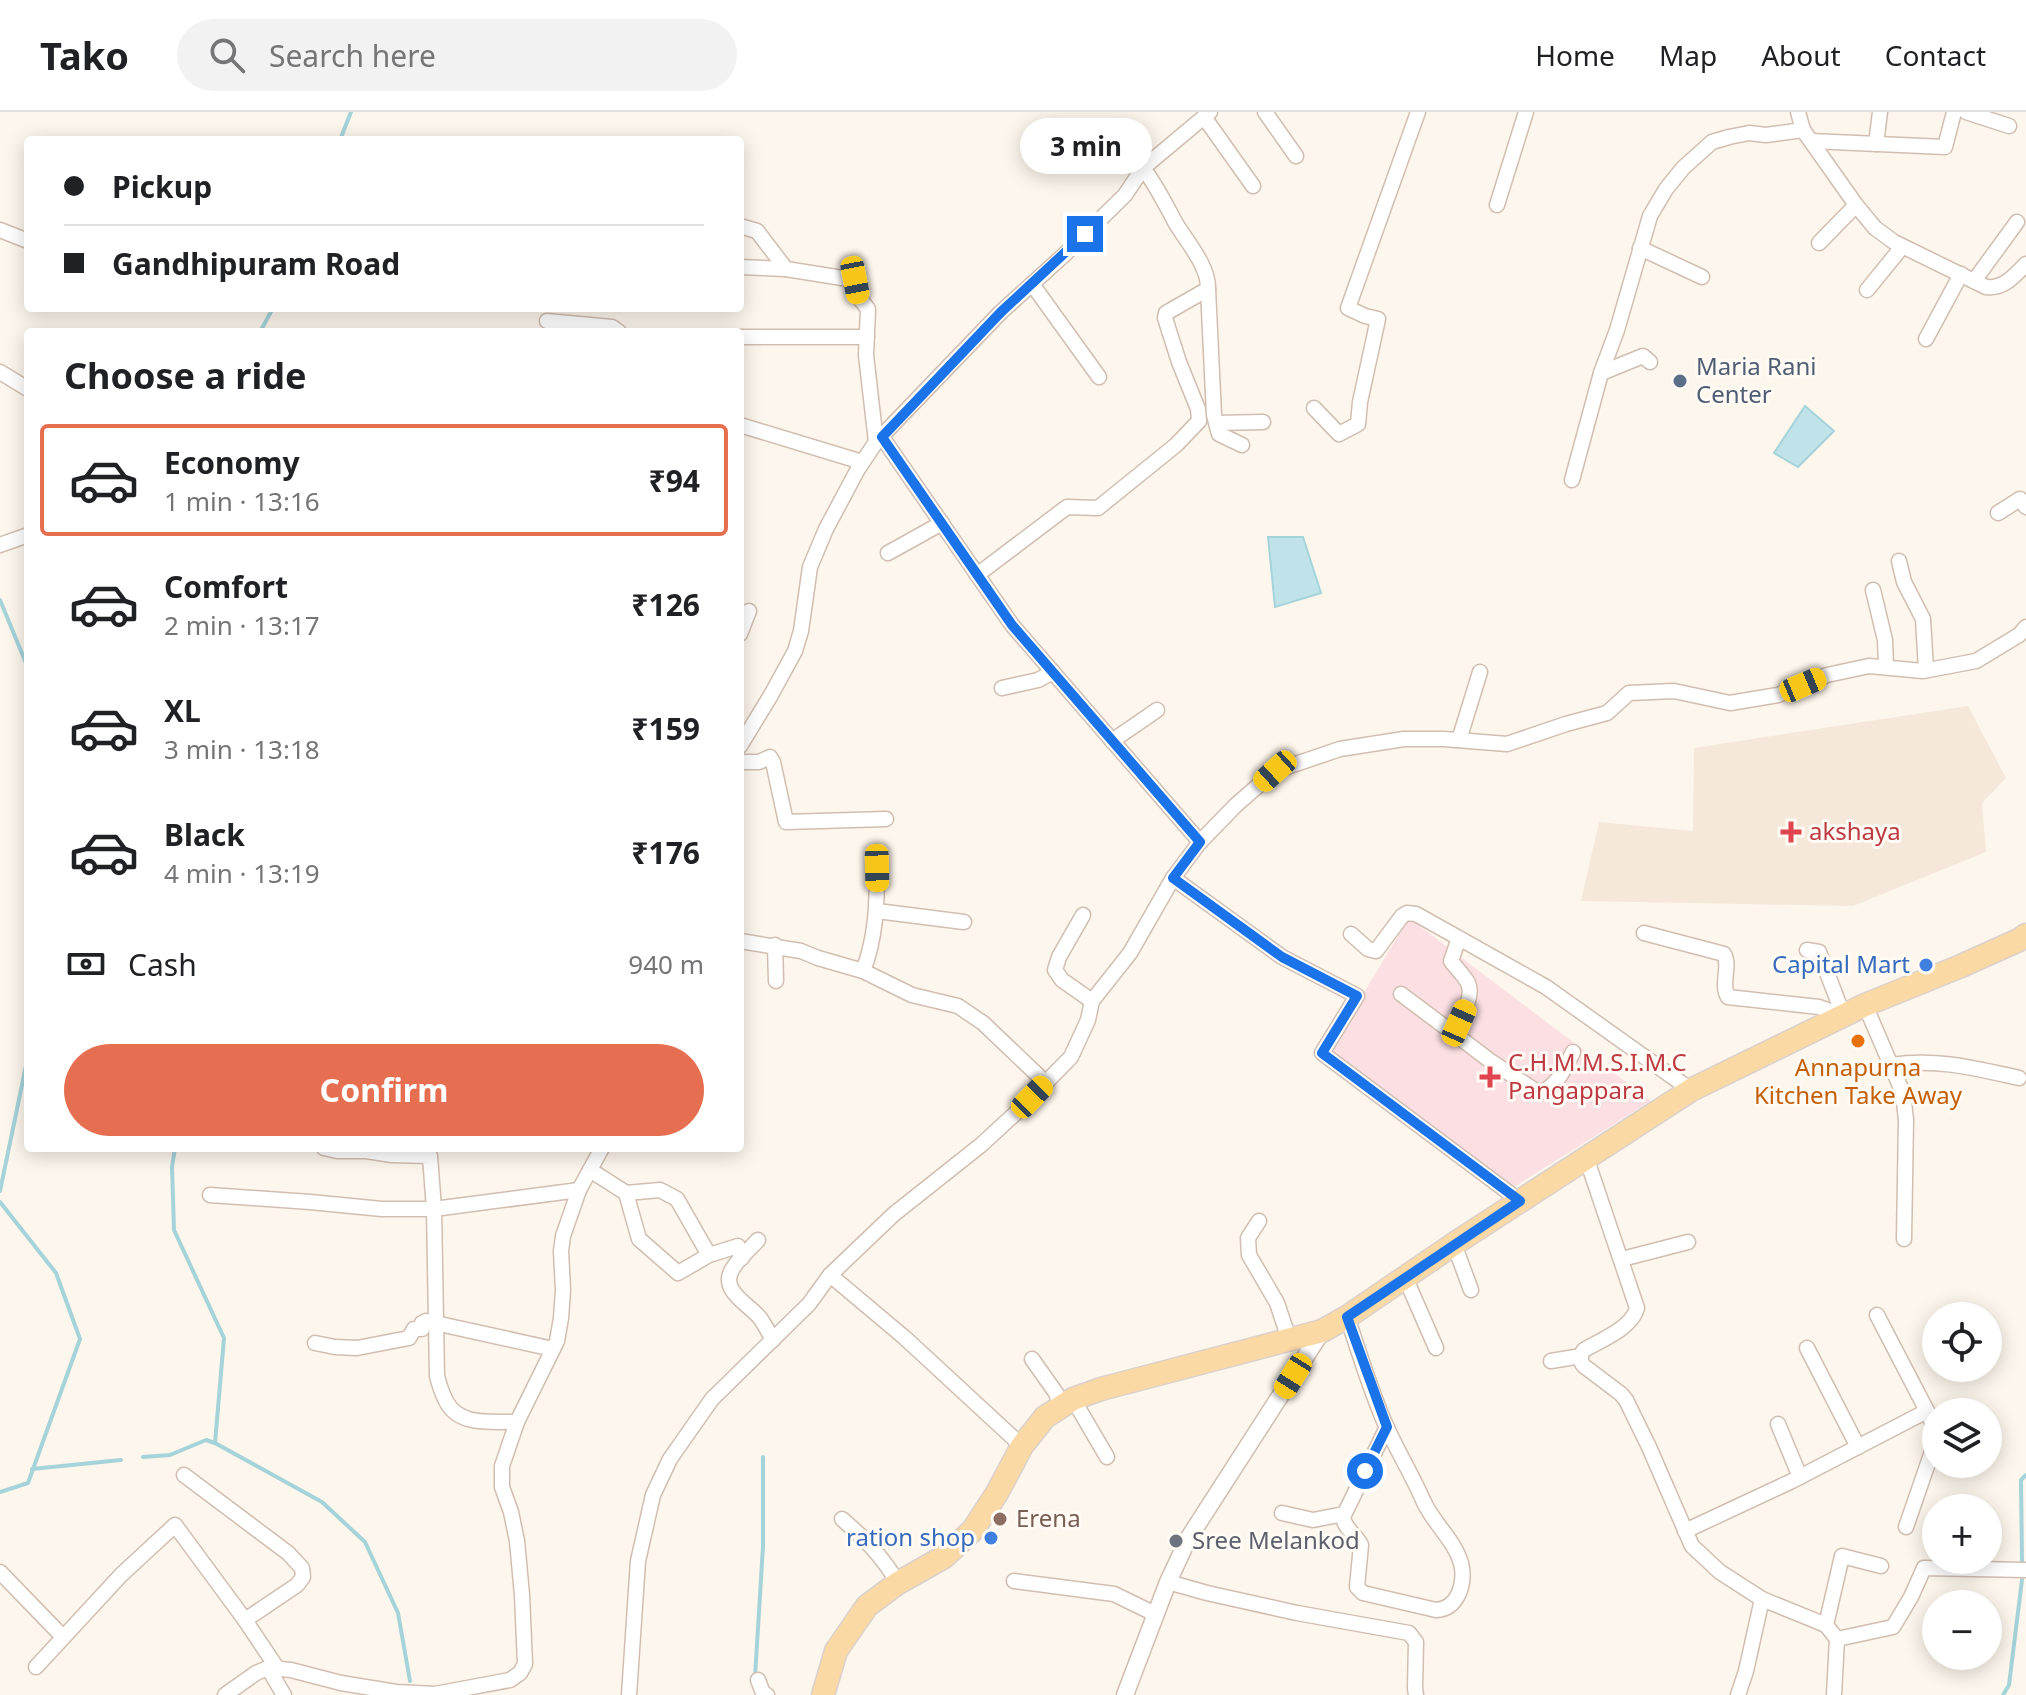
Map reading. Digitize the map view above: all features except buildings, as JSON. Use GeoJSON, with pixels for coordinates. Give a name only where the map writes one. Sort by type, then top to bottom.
{"type":"FeatureCollection","features":[{"type":"Feature","properties":{"kind":"main road"},"geometry":{"type":"LineString","coordinates":[[823,1695],[836,1651],[867,1606],[898,1583],[944,1557],[973,1530],[1022,1446],[1045,1417],[1067,1403],[1101,1389],[1322,1331],[1691,1090],[1865,1005],[1961,966],[2026,935]]}},
{"type":"Feature","properties":{"kind":"street"},"geometry":{"type":"LineString","coordinates":[[1265,112],[1296,156]]}},
{"type":"Feature","properties":{"kind":"street"},"geometry":{"type":"LineString","coordinates":[[1314,408],[1339,434],[1358,424],[1378,319],[1348,308],[1418,112]]}},
{"type":"Feature","properties":{"kind":"street"},"geometry":{"type":"LineString","coordinates":[[1497,205],[1526,112]]}},
{"type":"Feature","properties":{"kind":"street"},"geometry":{"type":"LineString","coordinates":[[1798,112],[1807,136],[1856,205],[1875,228],[1902,247],[1986,287],[2000,287],[2026,264]]}},
{"type":"Feature","properties":{"kind":"street"},"geometry":{"type":"LineString","coordinates":[[1876,144],[1880,112]]}},
{"type":"Feature","properties":{"kind":"street"},"geometry":{"type":"LineString","coordinates":[[1572,480],[1601,373],[1617,330],[1650,216],[1683,168],[1712,142],[1749,133],[1945,147],[1954,112]]}},
{"type":"Feature","properties":{"kind":"street"},"geometry":{"type":"LineString","coordinates":[[1966,112],[2009,126]]}},
{"type":"Feature","properties":{"kind":"street"},"geometry":{"type":"LineString","coordinates":[[744,739],[795,651],[810,567],[826,529],[862,462],[879,440],[1001,312],[1125,195],[1143,168],[1207,114],[1253,186]]}},
{"type":"Feature","properties":{"kind":"street"},"geometry":{"type":"LineString","coordinates":[[1143,168],[1206,272],[1215,418],[1219,434],[1242,445]]}},
{"type":"Feature","properties":{"kind":"street"},"geometry":{"type":"LineString","coordinates":[[1819,243],[1856,205]]}},
{"type":"Feature","properties":{"kind":"street"},"geometry":{"type":"LineString","coordinates":[[1926,339],[1967,278],[2017,222]]}},
{"type":"Feature","properties":{"kind":"street"},"geometry":{"type":"LineString","coordinates":[[744,227],[757,231],[786,269]]}},
{"type":"Feature","properties":{"kind":"street"},"geometry":{"type":"LineString","coordinates":[[0,230],[24,239]]}},
{"type":"Feature","properties":{"kind":"street"},"geometry":{"type":"LineString","coordinates":[[1867,290],[1902,247]]}},
{"type":"Feature","properties":{"kind":"street"},"geometry":{"type":"LineString","coordinates":[[1640,248],[1702,277]]}},
{"type":"Feature","properties":{"kind":"street"},"geometry":{"type":"LineString","coordinates":[[744,267],[786,269],[855,280],[858,296],[868,309],[866,355],[879,440],[942,523],[1012,625],[1200,842]]}},
{"type":"Feature","properties":{"kind":"street"},"geometry":{"type":"LineString","coordinates":[[1032,284],[1099,377]]}},
{"type":"Feature","properties":{"kind":"street"},"geometry":{"type":"LineString","coordinates":[[977,575],[1067,507],[1098,508],[1115,497],[1199,421],[1165,318],[1166,313],[1208,289]]}},
{"type":"Feature","properties":{"kind":"street"},"geometry":{"type":"LineString","coordinates":[[547,321],[613,328]]}},
{"type":"Feature","properties":{"kind":"street"},"geometry":{"type":"LineString","coordinates":[[744,337],[867,337]]}},
{"type":"Feature","properties":{"kind":"street"},"geometry":{"type":"LineString","coordinates":[[1601,373],[1643,356],[1650,362]]}},
{"type":"Feature","properties":{"kind":"street"},"geometry":{"type":"LineString","coordinates":[[0,372],[24,387]]}},
{"type":"Feature","properties":{"kind":"street"},"geometry":{"type":"LineString","coordinates":[[1198,414],[1263,422]]}},
{"type":"Feature","properties":{"kind":"street"},"geometry":{"type":"LineString","coordinates":[[744,426],[862,462]]}},
{"type":"Feature","properties":{"kind":"street"},"geometry":{"type":"LineString","coordinates":[[1998,513],[2020,499],[2026,507]]}},
{"type":"Feature","properties":{"kind":"street"},"geometry":{"type":"LineString","coordinates":[[888,553],[942,523]]}},
{"type":"Feature","properties":{"kind":"street"},"geometry":{"type":"LineString","coordinates":[[0,545],[24,536]]}},
{"type":"Feature","properties":{"kind":"street"},"geometry":{"type":"LineString","coordinates":[[1899,561],[1904,582],[1923,619],[1926,670]]}},
{"type":"Feature","properties":{"kind":"street"},"geometry":{"type":"LineString","coordinates":[[1873,590],[1885,640],[1886,667]]}},
{"type":"Feature","properties":{"kind":"street"},"geometry":{"type":"LineString","coordinates":[[744,624],[749,611]]}},
{"type":"Feature","properties":{"kind":"street"},"geometry":{"type":"LineString","coordinates":[[629,1695],[638,1561],[653,1495],[670,1459],[712,1399],[809,1304],[830,1275],[894,1214],[981,1145],[1071,1057],[1088,1020],[1092,1001],[1130,953],[1173,878],[1200,842],[1275,771],[1340,749],[1404,739],[1507,744],[1607,713],[1629,693],[1674,691],[1730,703],[1778,695],[1827,675],[1869,666],[1926,670],[1976,661],[2019,635],[2026,627]]}},
{"type":"Feature","properties":{"kind":"street"},"geometry":{"type":"LineString","coordinates":[[1002,688],[1038,680],[1053,672]]}},
{"type":"Feature","properties":{"kind":"street"},"geometry":{"type":"LineString","coordinates":[[1459,740],[1480,672]]}},
{"type":"Feature","properties":{"kind":"street"},"geometry":{"type":"LineString","coordinates":[[1112,741],[1157,710]]}},
{"type":"Feature","properties":{"kind":"street"},"geometry":{"type":"LineString","coordinates":[[744,762],[759,762],[770,757],[786,822],[886,819]]}},
{"type":"Feature","properties":{"kind":"street"},"geometry":{"type":"LineString","coordinates":[[863,971],[877,911],[877,868]]}},
{"type":"Feature","properties":{"kind":"street"},"geometry":{"type":"LineString","coordinates":[[1173,878],[1282,957],[1357,996],[1322,1053],[1520,1201]]}},
{"type":"Feature","properties":{"kind":"street"},"geometry":{"type":"LineString","coordinates":[[877,911],[964,922]]}},
{"type":"Feature","properties":{"kind":"street"},"geometry":{"type":"LineString","coordinates":[[1351,934],[1368,949],[1376,951],[1402,916],[1413,913],[1546,987],[1691,1090]]}},
{"type":"Feature","properties":{"kind":"street"},"geometry":{"type":"LineString","coordinates":[[1083,915],[1055,970],[1062,980],[1092,1001]]}},
{"type":"Feature","properties":{"kind":"street"},"geometry":{"type":"LineString","coordinates":[[1644,933],[1724,954],[1728,997],[1819,1007],[1844,1017]]}},
{"type":"Feature","properties":{"kind":"street"},"geometry":{"type":"LineString","coordinates":[[1447,1028],[1455,1028],[1459,1023],[1470,990],[1451,961],[1459,938]]}},
{"type":"Feature","properties":{"kind":"street"},"geometry":{"type":"LineString","coordinates":[[744,941],[797,949],[863,971],[912,995],[958,1006],[983,1023],[1046,1083]]}},
{"type":"Feature","properties":{"kind":"street"},"geometry":{"type":"LineString","coordinates":[[775,945],[776,981]]}},
{"type":"Feature","properties":{"kind":"street"},"geometry":{"type":"LineString","coordinates":[[1807,950],[1819,952],[1844,1017]]}},
{"type":"Feature","properties":{"kind":"street"},"geometry":{"type":"LineString","coordinates":[[1401,994],[1539,1093],[1551,1087],[1573,1052]]}},
{"type":"Feature","properties":{"kind":"street"},"geometry":{"type":"LineString","coordinates":[[1865,1005],[1903,1093],[1906,1120],[1904,1239]]}},
{"type":"Feature","properties":{"kind":"street"},"geometry":{"type":"LineString","coordinates":[[1891,1065],[1931,1061],[1954,1063],[2019,1078]]}},
{"type":"Feature","properties":{"kind":"street"},"geometry":{"type":"LineString","coordinates":[[372,1152],[430,1156],[437,1376],[446,1401],[452,1411],[466,1420],[517,1422]]}},
{"type":"Feature","properties":{"kind":"street"},"geometry":{"type":"LineString","coordinates":[[225,1695],[256,1673],[272,1668],[396,1692],[435,1694],[511,1687],[525,1664],[517,1541],[502,1487],[502,1466],[517,1422],[557,1341],[563,1290],[563,1236],[579,1190],[600,1152]]}},
{"type":"Feature","properties":{"kind":"street"},"geometry":{"type":"LineString","coordinates":[[1586,1157],[1637,1311],[1616,1331],[1584,1350],[1581,1361],[1626,1400],[1692,1546],[1720,1572],[1762,1599],[1826,1625],[1837,1639],[1834,1695]]}},
{"type":"Feature","properties":{"kind":"street"},"geometry":{"type":"LineString","coordinates":[[590,1170],[626,1193],[660,1190],[677,1199],[709,1255]]}},
{"type":"Feature","properties":{"kind":"street"},"geometry":{"type":"LineString","coordinates":[[210,1195],[382,1209],[434,1209],[579,1190]]}},
{"type":"Feature","properties":{"kind":"street"},"geometry":{"type":"LineString","coordinates":[[626,1193],[639,1239],[678,1273],[709,1255],[738,1246],[742,1258]]}},
{"type":"Feature","properties":{"kind":"street"},"geometry":{"type":"LineString","coordinates":[[1259,1221],[1248,1238],[1249,1255],[1277,1303],[1289,1339]]}},
{"type":"Feature","properties":{"kind":"street"},"geometry":{"type":"LineString","coordinates":[[758,1240],[732,1269],[729,1285],[735,1295],[759,1317],[773,1340]]}},
{"type":"Feature","properties":{"kind":"street"},"geometry":{"type":"LineString","coordinates":[[1622,1259],[1688,1242]]}},
{"type":"Feature","properties":{"kind":"street"},"geometry":{"type":"LineString","coordinates":[[1454,1244],[1471,1290]]}},
{"type":"Feature","properties":{"kind":"street"},"geometry":{"type":"LineString","coordinates":[[830,1275],[905,1338],[1022,1446]]}},
{"type":"Feature","properties":{"kind":"street"},"geometry":{"type":"LineString","coordinates":[[1405,1277],[1436,1348]]}},
{"type":"Feature","properties":{"kind":"street"},"geometry":{"type":"LineString","coordinates":[[1877,1315],[1922,1401]]}},
{"type":"Feature","properties":{"kind":"street"},"geometry":{"type":"LineString","coordinates":[[1347,1317],[1387,1427],[1424,1504],[1448,1536],[1460,1562],[1462,1585],[1451,1606],[1444,1610],[1361,1591],[1357,1585],[1361,1545],[1346,1527],[1344,1514],[1387,1427]]}},
{"type":"Feature","properties":{"kind":"street"},"geometry":{"type":"LineString","coordinates":[[315,1343],[357,1348],[409,1338],[414,1329],[422,1329],[422,1323],[426,1321],[553,1349]]}},
{"type":"Feature","properties":{"kind":"street"},"geometry":{"type":"LineString","coordinates":[[1125,1695],[1155,1614],[1188,1539],[1322,1331]]}},
{"type":"Feature","properties":{"kind":"street"},"geometry":{"type":"LineString","coordinates":[[1807,1348],[1858,1447]]}},
{"type":"Feature","properties":{"kind":"street"},"geometry":{"type":"LineString","coordinates":[[1551,1361],[1581,1356]]}},
{"type":"Feature","properties":{"kind":"street"},"geometry":{"type":"LineString","coordinates":[[1032,1359],[1107,1457]]}},
{"type":"Feature","properties":{"kind":"street"},"geometry":{"type":"LineString","coordinates":[[1685,1531],[1800,1477],[1922,1414]]}},
{"type":"Feature","properties":{"kind":"street"},"geometry":{"type":"LineString","coordinates":[[1778,1424],[1800,1477]]}},
{"type":"Feature","properties":{"kind":"street"},"geometry":{"type":"LineString","coordinates":[[184,1475],[288,1553],[302,1568],[303,1577],[297,1585],[245,1620]]}},
{"type":"Feature","properties":{"kind":"street"},"geometry":{"type":"LineString","coordinates":[[1906,1527],[1923,1478]]}},
{"type":"Feature","properties":{"kind":"street"},"geometry":{"type":"LineString","coordinates":[[1282,1513],[1313,1520],[1344,1514]]}},
{"type":"Feature","properties":{"kind":"street"},"geometry":{"type":"LineString","coordinates":[[842,1519],[884,1559],[898,1583]]}},
{"type":"Feature","properties":{"kind":"street"},"geometry":{"type":"LineString","coordinates":[[36,1667],[121,1575],[175,1525],[245,1620],[284,1695]]}},
{"type":"Feature","properties":{"kind":"street"},"geometry":{"type":"LineString","coordinates":[[1826,1625],[1842,1556],[1881,1566]]}},
{"type":"Feature","properties":{"kind":"street"},"geometry":{"type":"LineString","coordinates":[[1837,1639],[1893,1627],[1924,1568],[2026,1570]]}},
{"type":"Feature","properties":{"kind":"street"},"geometry":{"type":"LineString","coordinates":[[0,1572],[63,1637]]}},
{"type":"Feature","properties":{"kind":"street"},"geometry":{"type":"LineString","coordinates":[[1014,1581],[1114,1594],[1155,1614]]}},
{"type":"Feature","properties":{"kind":"street"},"geometry":{"type":"LineString","coordinates":[[1168,1582],[1297,1613],[1409,1633],[1416,1642],[1416,1695]]}},
{"type":"Feature","properties":{"kind":"street"},"geometry":{"type":"LineString","coordinates":[[1738,1695],[1762,1599]]}},
{"type":"Feature","properties":{"kind":"street"},"geometry":{"type":"LineString","coordinates":[[758,1680],[763,1693],[767,1695]]}},
{"type":"Feature","properties":{"kind":"shaded area"},"geometry":{"type":"Polygon","coordinates":[[[1968,706],[2006,778],[1982,803],[1986,852],[1853,906],[1581,901],[1599,822],[1693,831],[1694,748],[1968,706]]]}},
{"type":"Feature","properties":{"kind":"shaded area","name":"C.H.M.M.S.I.M.C Pangappara"},"geometry":{"type":"Polygon","coordinates":[[[1409,918],[1651,1101],[1509,1190],[1328,1052],[1409,918]]]}},
{"type":"Feature","properties":{"kind":"water"},"geometry":{"type":"Polygon","coordinates":[[[1805,406],[1834,431],[1798,467],[1774,453],[1805,406]]]}},
{"type":"Feature","properties":{"kind":"water"},"geometry":{"type":"Polygon","coordinates":[[[1268,537],[1303,537],[1321,593],[1275,607],[1268,537]]]}},
{"type":"Feature","properties":{"kind":"waterway"},"geometry":{"type":"LineString","coordinates":[[342,136],[351,112]]}},
{"type":"Feature","properties":{"kind":"waterway"},"geometry":{"type":"LineString","coordinates":[[262,328],[271,312]]}},
{"type":"Feature","properties":{"kind":"waterway"},"geometry":{"type":"LineString","coordinates":[[0,600],[24,658]]}},
{"type":"Feature","properties":{"kind":"waterway"},"geometry":{"type":"LineString","coordinates":[[0,1191],[24,1075]]}},
{"type":"Feature","properties":{"kind":"waterway"},"geometry":{"type":"LineString","coordinates":[[174,1152],[174,1230],[224,1338],[215,1443]]}},
{"type":"Feature","properties":{"kind":"waterway"},"geometry":{"type":"LineString","coordinates":[[0,1202],[56,1273],[80,1339],[28,1483],[0,1492]]}},
{"type":"Feature","properties":{"kind":"waterway"},"geometry":{"type":"LineString","coordinates":[[143,1457],[170,1455],[206,1440],[322,1502],[365,1542],[398,1613],[410,1681]]}},
{"type":"Feature","properties":{"kind":"waterway"},"geometry":{"type":"LineString","coordinates":[[755,1677],[763,1546],[763,1457]]}},
{"type":"Feature","properties":{"kind":"waterway"},"geometry":{"type":"LineString","coordinates":[[32,1469],[121,1460]]}},
{"type":"Feature","properties":{"kind":"waterway"},"geometry":{"type":"LineString","coordinates":[[2022,1562],[2021,1480],[2026,1475]]}},
{"type":"Feature","properties":{"kind":"waterway"},"geometry":{"type":"LineString","coordinates":[[2003,1695],[2009,1685],[2022,1580]]}},
{"type":"Feature","properties":{"kind":"place","name":"Maria Rani Center"},"geometry":{"type":"Point","coordinates":[1680,381]}},
{"type":"Feature","properties":{"kind":"place","name":"akshaya"},"geometry":{"type":"Point","coordinates":[1791,832]}},
{"type":"Feature","properties":{"kind":"place","name":"Capital Mart"},"geometry":{"type":"Point","coordinates":[1926,965]}},
{"type":"Feature","properties":{"kind":"place","name":"Annapurna Kitchen Take Away"},"geometry":{"type":"Point","coordinates":[1858,1041]}},
{"type":"Feature","properties":{"kind":"place","name":"C.H.M.M.S.I.M.C Pangappara"},"geometry":{"type":"Point","coordinates":[1490,1077]}},
{"type":"Feature","properties":{"kind":"place","name":"Erena"},"geometry":{"type":"Point","coordinates":[1000,1519]}},
{"type":"Feature","properties":{"kind":"place","name":"ration shop"},"geometry":{"type":"Point","coordinates":[991,1538]}},
{"type":"Feature","properties":{"kind":"place","name":"Sree Melankod"},"geometry":{"type":"Point","coordinates":[1176,1541]}},
{"type":"Feature","properties":{"kind":"route"},"geometry":{"type":"LineString","coordinates":[[1085,234],[1001,312],[882,437],[1012,625],[1200,842],[1173,878],[1282,957],[1357,996],[1322,1053],[1520,1201],[1347,1317],[1387,1427],[1365,1471]]}}]}
